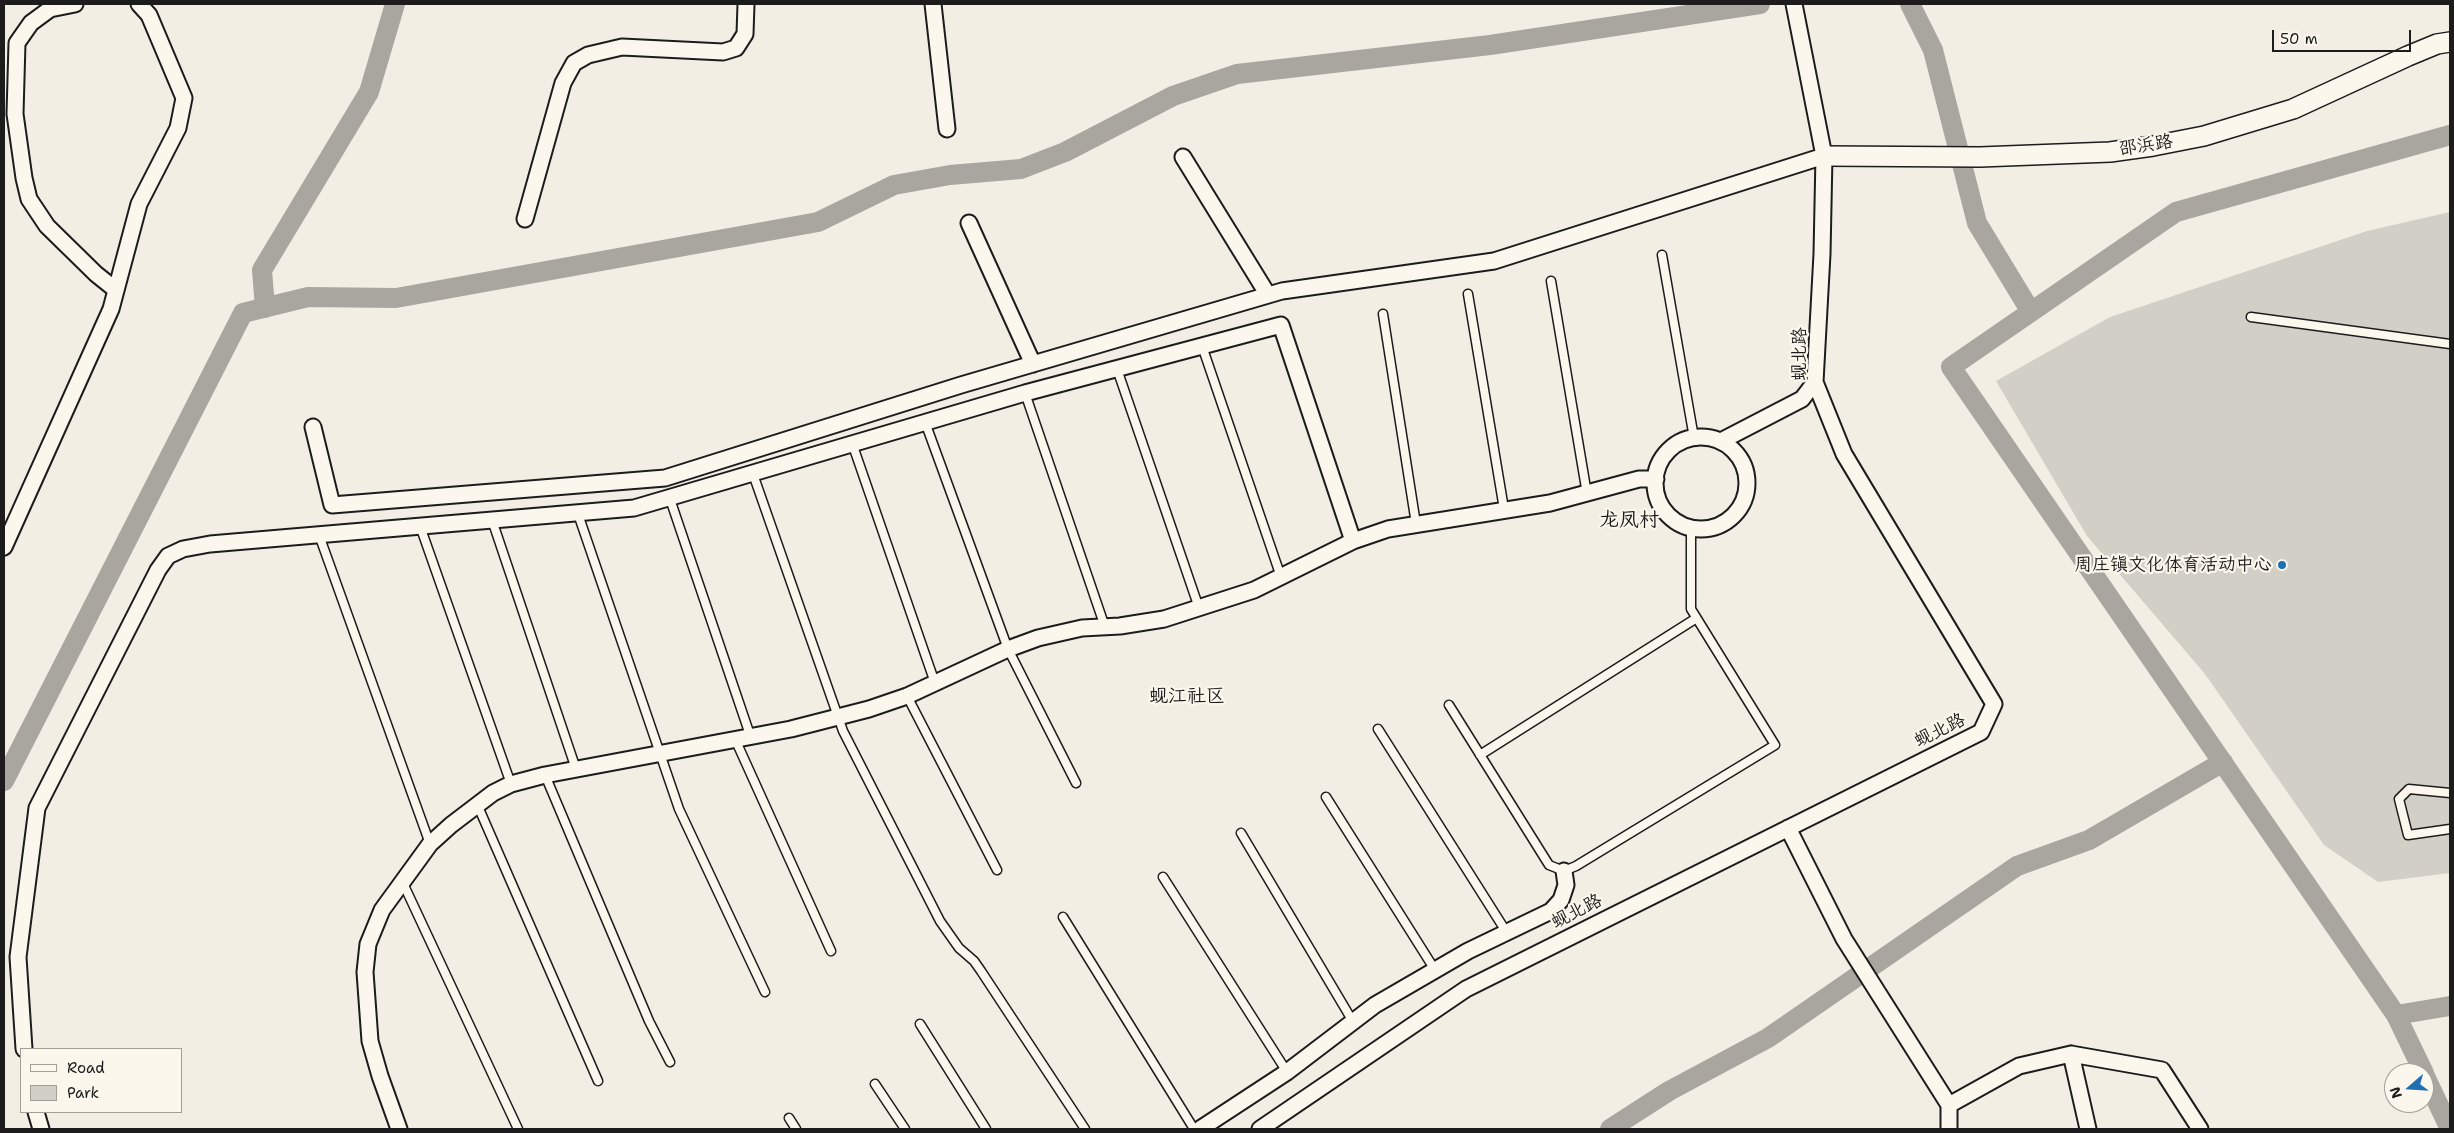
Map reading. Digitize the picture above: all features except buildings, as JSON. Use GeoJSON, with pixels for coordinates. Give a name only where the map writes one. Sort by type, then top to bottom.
{"type":"FeatureCollection","features":[{"type":"Feature","properties":{"kind":"street"},"geometry":{"type":"LineString","coordinates":[[75,4],[50,9],[31,23],[17,43],[16,114],[24,178],[29,200],[47,226],[96,274],[116,290]]}},
{"type":"Feature","properties":{"kind":"street"},"geometry":{"type":"LineString","coordinates":[[4,546],[111,309],[139,204],[178,128],[184,98],[149,15],[139,4]]}},
{"type":"Feature","properties":{"kind":"street"},"geometry":{"type":"LineString","coordinates":[[525,219],[563,83],[574,63],[588,55],[622,47],[723,52],[736,48],[745,34],[746,4]]}},
{"type":"Feature","properties":{"kind":"street"},"geometry":{"type":"LineString","coordinates":[[933,4],[947,129]]}},
{"type":"Feature","properties":{"kind":"street","name":"蚬北路"},"geometry":{"type":"LineString","coordinates":[[1260,1129],[1466,989],[1981,732],[1994,704],[1844,454],[1815,382],[1822,254],[1824,156],[1795,9]]}},
{"type":"Feature","properties":{"kind":"street","name":"邵浜路"},"geometry":{"type":"LineString","coordinates":[[1824,156],[1980,157],[2110,152],[2204,136],[2293,109],[2408,56],[2437,44],[2450,42]]}},
{"type":"Feature","properties":{"kind":"street"},"geometry":{"type":"LineString","coordinates":[[313,427],[332,504],[665,478],[1033,364],[1282,291],[1494,261],[1824,156]]}},
{"type":"Feature","properties":{"kind":"street"},"geometry":{"type":"LineString","coordinates":[[1183,157],[1268,295]]}},
{"type":"Feature","properties":{"kind":"street"},"geometry":{"type":"LineString","coordinates":[[969,223],[1033,364]]}},
{"type":"Feature","properties":{"kind":"street"},"geometry":{"type":"LineString","coordinates":[[24,1048],[18,957],[37,808],[158,570],[168,556],[197,546],[621,510],[670,499],[852,443],[1025,393],[1281,325],[1353,541]]}},
{"type":"Feature","properties":{"kind":"street"},"geometry":{"type":"LineString","coordinates":[[1721,441],[1802,400],[1815,382]]}},
{"type":"Feature","properties":{"kind":"street"},"geometry":{"type":"LineString","coordinates":[[1703,436],[1721,441],[1736,453],[1746,470],[1747,489],[1741,507],[1728,521],[1710,528],[1691,528],[1673,520],[1661,505],[1656,486],[1658,467],[1668,451],[1684,440],[1703,436]]}},
{"type":"Feature","properties":{"kind":"street"},"geometry":{"type":"LineString","coordinates":[[399,1129],[370,1041],[365,972],[368,944],[382,910],[430,844],[477,804],[512,784],[545,775],[660,752],[791,729],[838,717],[907,696],[1008,649],[1059,632],[1164,619],[1254,590],[1353,541],[1388,529],[1550,503],[1638,479],[1656,479]]}},
{"type":"Feature","properties":{"kind":"street"},"geometry":{"type":"LineString","coordinates":[[1788,828],[1844,939],[1949,1106],[1949,1129]]}},
{"type":"Feature","properties":{"kind":"street"},"geometry":{"type":"LineString","coordinates":[[1200,1129],[1286,1072],[1352,1020],[1435,970],[1551,911],[1561,900],[1566,885],[1564,871]]}},
{"type":"Feature","properties":{"kind":"street"},"geometry":{"type":"LineString","coordinates":[[1949,1106],[2019,1066],[2070,1054],[2162,1070],[2200,1129]]}},
{"type":"Feature","properties":{"kind":"street"},"geometry":{"type":"LineString","coordinates":[[2070,1054],[2088,1129]]}},
{"type":"Feature","properties":{"kind":"street"},"geometry":{"type":"LineString","coordinates":[[36,1113],[41,1129]]}},
{"type":"Feature","properties":{"kind":"lane"},"geometry":{"type":"LineString","coordinates":[[1662,255],[1694,438]]}},
{"type":"Feature","properties":{"kind":"lane"},"geometry":{"type":"LineString","coordinates":[[1551,281],[1587,494]]}},
{"type":"Feature","properties":{"kind":"lane"},"geometry":{"type":"LineString","coordinates":[[1468,294],[1504,509]]}},
{"type":"Feature","properties":{"kind":"lane"},"geometry":{"type":"LineString","coordinates":[[1383,314],[1416,524]]}},
{"type":"Feature","properties":{"kind":"lane"},"geometry":{"type":"LineString","coordinates":[[2251,317],[2450,344]]}},
{"type":"Feature","properties":{"kind":"lane"},"geometry":{"type":"LineString","coordinates":[[1202,346],[1281,577]]}},
{"type":"Feature","properties":{"kind":"lane"},"geometry":{"type":"LineString","coordinates":[[1117,369],[1199,608]]}},
{"type":"Feature","properties":{"kind":"lane"},"geometry":{"type":"LineString","coordinates":[[1025,393],[1105,627]]}},
{"type":"Feature","properties":{"kind":"lane"},"geometry":{"type":"LineString","coordinates":[[925,422],[1008,649],[1076,783]]}},
{"type":"Feature","properties":{"kind":"lane"},"geometry":{"type":"LineString","coordinates":[[852,443],[935,683]]}},
{"type":"Feature","properties":{"kind":"lane"},"geometry":{"type":"LineString","coordinates":[[753,474],[843,731],[940,922],[959,948],[974,961],[1085,1129]]}},
{"type":"Feature","properties":{"kind":"lane"},"geometry":{"type":"LineString","coordinates":[[670,499],[742,737],[831,951]]}},
{"type":"Feature","properties":{"kind":"lane"},"geometry":{"type":"LineString","coordinates":[[578,514],[679,809],[765,992]]}},
{"type":"Feature","properties":{"kind":"lane"},"geometry":{"type":"LineString","coordinates":[[492,520],[576,769]]}},
{"type":"Feature","properties":{"kind":"lane"},"geometry":{"type":"LineString","coordinates":[[420,526],[512,784]]}},
{"type":"Feature","properties":{"kind":"lane"},"geometry":{"type":"LineString","coordinates":[[1449,705],[1549,865],[1564,871],[1576,866],[1775,745],[1691,609],[1691,528]]}},
{"type":"Feature","properties":{"kind":"lane"},"geometry":{"type":"LineString","coordinates":[[319,535],[430,844]]}},
{"type":"Feature","properties":{"kind":"lane"},"geometry":{"type":"LineString","coordinates":[[1480,755],[1696,619]]}},
{"type":"Feature","properties":{"kind":"lane"},"geometry":{"type":"LineString","coordinates":[[907,696],[997,870]]}},
{"type":"Feature","properties":{"kind":"lane"},"geometry":{"type":"LineString","coordinates":[[1378,729],[1507,933]]}},
{"type":"Feature","properties":{"kind":"lane"},"geometry":{"type":"LineString","coordinates":[[545,775],[650,1021],[670,1062]]}},
{"type":"Feature","properties":{"kind":"lane"},"geometry":{"type":"LineString","coordinates":[[2450,793],[2409,789],[2399,799],[2408,835],[2450,829]]}},
{"type":"Feature","properties":{"kind":"lane"},"geometry":{"type":"LineString","coordinates":[[1326,797],[1435,970]]}},
{"type":"Feature","properties":{"kind":"lane"},"geometry":{"type":"LineString","coordinates":[[477,804],[598,1081]]}},
{"type":"Feature","properties":{"kind":"lane"},"geometry":{"type":"LineString","coordinates":[[1241,833],[1352,1020]]}},
{"type":"Feature","properties":{"kind":"lane"},"geometry":{"type":"LineString","coordinates":[[1164,877],[1286,1072]]}},
{"type":"Feature","properties":{"kind":"lane"},"geometry":{"type":"LineString","coordinates":[[402,881],[518,1129]]}},
{"type":"Feature","properties":{"kind":"lane"},"geometry":{"type":"LineString","coordinates":[[1063,917],[1194,1129]]}},
{"type":"Feature","properties":{"kind":"lane"},"geometry":{"type":"LineString","coordinates":[[920,1024],[986,1129]]}},
{"type":"Feature","properties":{"kind":"lane"},"geometry":{"type":"LineString","coordinates":[[875,1084],[905,1129]]}},
{"type":"Feature","properties":{"kind":"lane"},"geometry":{"type":"LineString","coordinates":[[789,1118],[796,1129]]}},
{"type":"Feature","properties":{"kind":"green space","name":"周庄镇文化体育活动中心"},"geometry":{"type":"Polygon","coordinates":[[[2450,212],[2450,873],[2378,882],[2324,845],[2205,674],[2087,536],[1996,381],[2110,317],[2367,231],[2450,212]]]}},
{"type":"Feature","properties":{"kind":"waterway"},"geometry":{"type":"LineString","coordinates":[[265,308],[262,270],[369,92],[395,4]]}},
{"type":"Feature","properties":{"kind":"waterway"},"geometry":{"type":"LineString","coordinates":[[4,781],[243,313],[308,297],[396,298],[818,222],[894,185],[950,175],[1021,169],[1065,152],[1173,96],[1237,74],[1490,45],[1760,4]]}},
{"type":"Feature","properties":{"kind":"waterway"},"geometry":{"type":"LineString","coordinates":[[1910,4],[1933,50],[1977,223],[2031,312]]}},
{"type":"Feature","properties":{"kind":"waterway"},"geometry":{"type":"LineString","coordinates":[[2419,1063],[2396,1015],[1951,367],[2176,212],[2450,135]]}},
{"type":"Feature","properties":{"kind":"waterway"},"geometry":{"type":"LineString","coordinates":[[1610,1129],[1669,1091],[1768,1038],[2017,866],[2089,840],[2223,762]]}},
{"type":"Feature","properties":{"kind":"waterway"},"geometry":{"type":"LineString","coordinates":[[2396,1015],[2450,1006]]}},
{"type":"Feature","properties":{"kind":"waterway"},"geometry":{"type":"LineString","coordinates":[[2434,1095],[2450,1129]]}},
{"type":"Feature","properties":{"kind":"place","name":"周庄镇文化体育活动中心"},"geometry":{"type":"Point","coordinates":[2282,565]}},
{"type":"Feature","properties":{"kind":"district","name":"龙凤村"},"geometry":{"type":"Point","coordinates":[1629,521]}},
{"type":"Feature","properties":{"kind":"district","name":"蚬江社区"},"geometry":{"type":"Point","coordinates":[1187,697]}}]}
